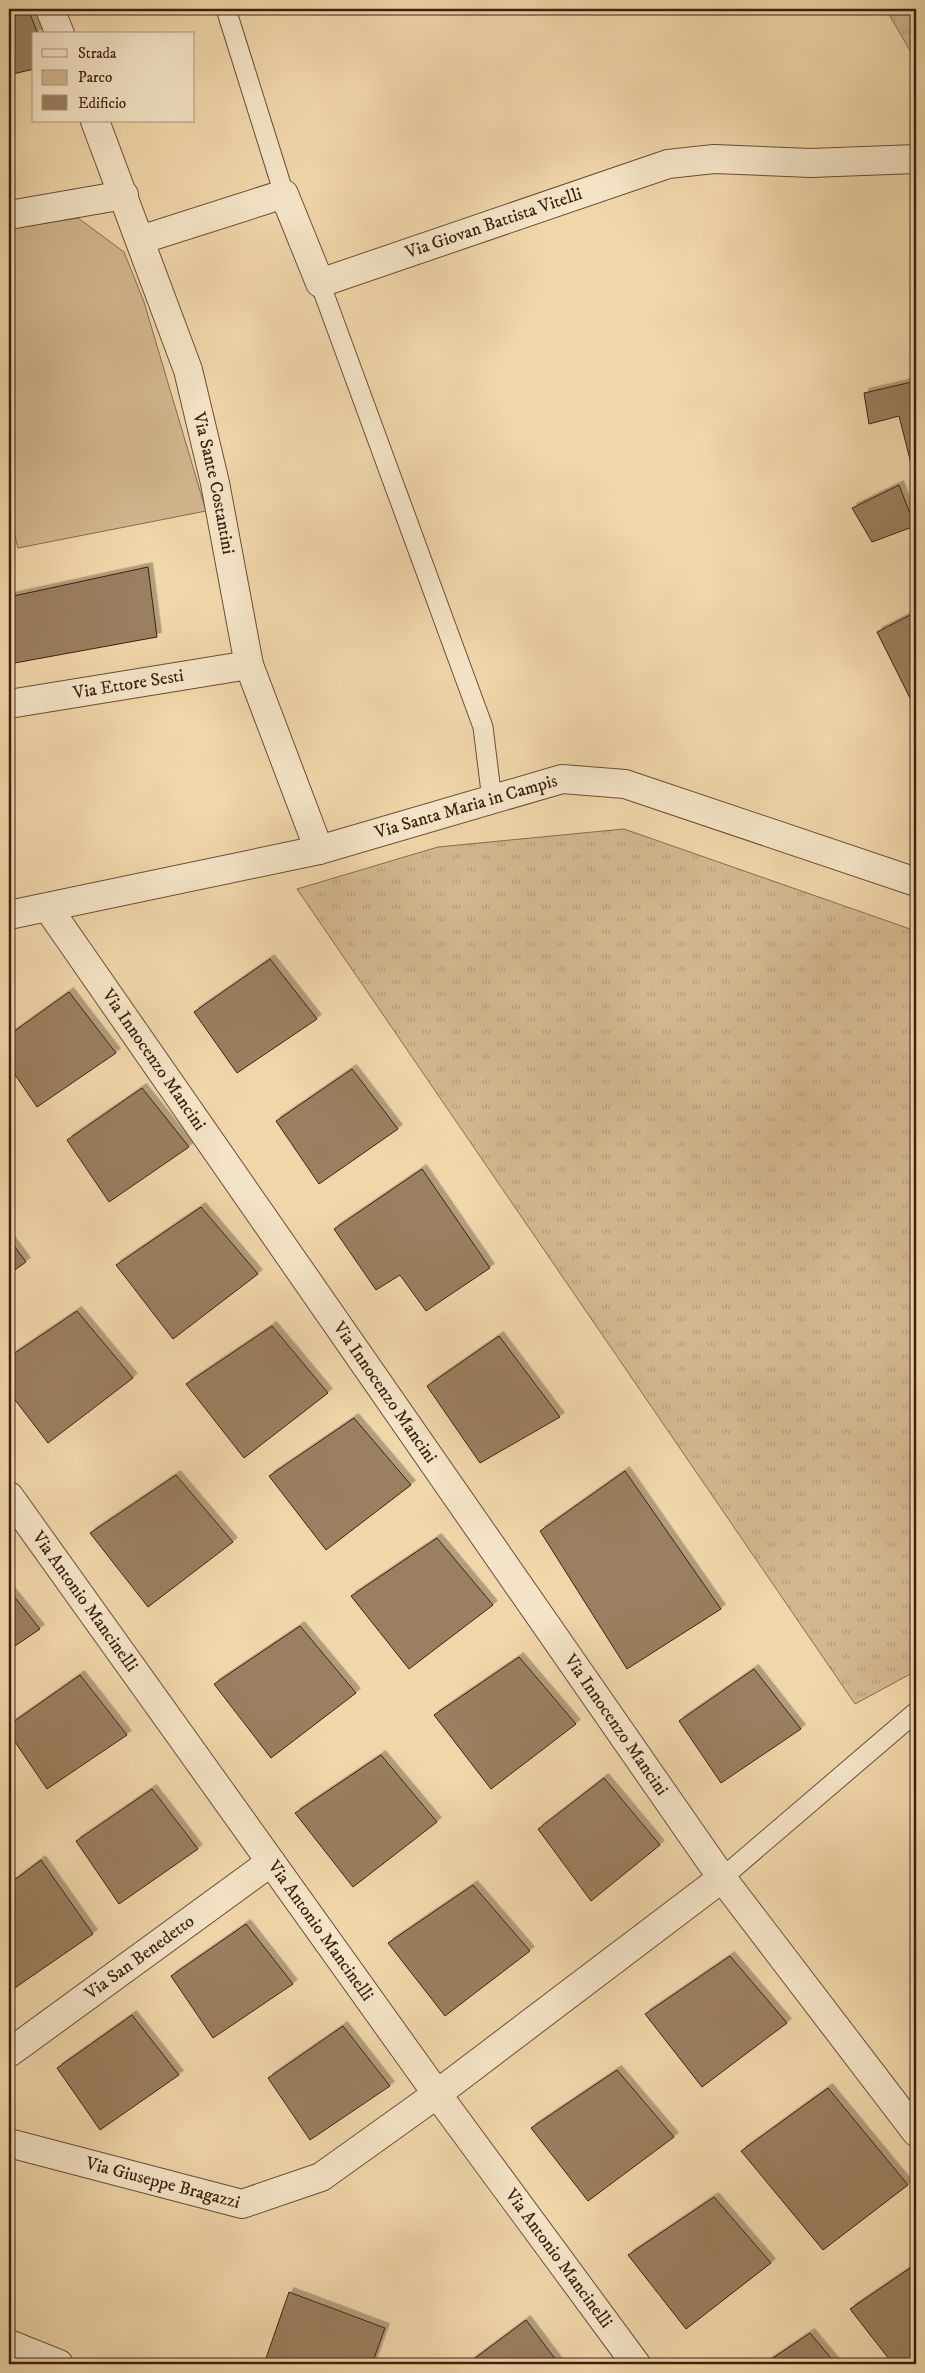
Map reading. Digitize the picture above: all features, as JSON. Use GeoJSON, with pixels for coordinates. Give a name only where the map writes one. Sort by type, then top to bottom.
{"type":"FeatureCollection","features":[{"type":"Feature","properties":{"kind":"street"},"geometry":{"type":"LineString","coordinates":[[50,9],[59,32]]}},
{"type":"Feature","properties":{"kind":"street","name":"Via Sante Costantini"},"geometry":{"type":"LineString","coordinates":[[95,122],[188,370],[215,483],[249,665],[319,850]]}},
{"type":"Feature","properties":{"kind":"street","name":"Via Giovan Battista Vitelli"},"geometry":{"type":"LineString","coordinates":[[320,283],[668,164],[714,159],[811,163],[916,159]]}},
{"type":"Feature","properties":{"kind":"street"},"geometry":{"type":"LineString","coordinates":[[140,240],[284,194],[320,283]]}},
{"type":"Feature","properties":{"kind":"street"},"geometry":{"type":"LineString","coordinates":[[9,215],[124,195]]}},
{"type":"Feature","properties":{"kind":"street","name":"Via Ettore Sesti"},"geometry":{"type":"LineString","coordinates":[[9,704],[249,665]]}},
{"type":"Feature","properties":{"kind":"street","name":"Via Santa Maria in Campis"},"geometry":{"type":"LineString","coordinates":[[9,915],[319,850],[562,779],[625,784],[916,882]]}},
{"type":"Feature","properties":{"kind":"street","name":"Via Innocenzo Mancini"},"geometry":{"type":"LineString","coordinates":[[48,908],[722,1878],[916,2132]]}},
{"type":"Feature","properties":{"kind":"street","name":"Via Antonio Mancinelli"},"geometry":{"type":"LineString","coordinates":[[9,1496],[437,2094],[636,2364]]}},
{"type":"Feature","properties":{"kind":"street","name":"Via San Benedetto"},"geometry":{"type":"LineString","coordinates":[[9,2053],[271,1862]]}},
{"type":"Feature","properties":{"kind":"street"},"geometry":{"type":"LineString","coordinates":[[437,2094],[722,1878]]}},
{"type":"Feature","properties":{"kind":"street","name":"Via Giuseppe Bragazzi"},"geometry":{"type":"LineString","coordinates":[[9,2143],[242,2204],[320,2177],[437,2094]]}},
{"type":"Feature","properties":{"kind":"street"},"geometry":{"type":"LineString","coordinates":[[9,2344],[59,2364]]}},
{"type":"Feature","properties":{"kind":"lane"},"geometry":{"type":"LineString","coordinates":[[226,9],[284,194]]}},
{"type":"Feature","properties":{"kind":"lane"},"geometry":{"type":"LineString","coordinates":[[320,283],[483,727],[492,800]]}},
{"type":"Feature","properties":{"kind":"lane"},"geometry":{"type":"LineString","coordinates":[[722,1878],[916,1712]]}},
{"type":"Feature","properties":{"kind":"green space"},"geometry":{"type":"Polygon","coordinates":[[[886,9],[916,9],[916,61],[886,9]]]}},
{"type":"Feature","properties":{"kind":"green space"},"geometry":{"type":"Polygon","coordinates":[[[78,218],[124,252],[144,302],[206,511],[18,548],[9,511],[9,229],[78,218]]]}},
{"type":"Feature","properties":{"kind":"green space"},"geometry":{"type":"Polygon","coordinates":[[[624,829],[916,931],[916,1671],[855,1704],[297,889],[438,847],[624,829]]]}},
{"type":"Feature","properties":{"kind":"building"},"geometry":{"type":"Polygon","coordinates":[[[9,9],[28,9],[37,32],[32,32],[32,69],[9,75],[9,9]]]}},
{"type":"Feature","properties":{"kind":"building"},"geometry":{"type":"Polygon","coordinates":[[[916,381],[916,483],[899,416],[869,424],[864,393],[916,381]]]}},
{"type":"Feature","properties":{"kind":"building"},"geometry":{"type":"Polygon","coordinates":[[[899,485],[915,526],[872,542],[852,508],[899,485]]]}},
{"type":"Feature","properties":{"kind":"building"},"geometry":{"type":"Polygon","coordinates":[[[148,567],[157,637],[9,664],[9,597],[148,567]]]}},
{"type":"Feature","properties":{"kind":"building"},"geometry":{"type":"Polygon","coordinates":[[[916,612],[916,695],[910,698],[877,632],[916,612]]]}},
{"type":"Feature","properties":{"kind":"building"},"geometry":{"type":"Polygon","coordinates":[[[270,959],[317,1019],[237,1073],[194,1012],[270,959]]]}},
{"type":"Feature","properties":{"kind":"building"},"geometry":{"type":"Polygon","coordinates":[[[69,992],[116,1053],[37,1107],[9,1066],[9,1035],[69,992]]]}},
{"type":"Feature","properties":{"kind":"building"},"geometry":{"type":"Polygon","coordinates":[[[352,1069],[398,1129],[319,1184],[276,1121],[352,1069]]]}},
{"type":"Feature","properties":{"kind":"building"},"geometry":{"type":"Polygon","coordinates":[[[142,1088],[189,1147],[109,1202],[67,1140],[142,1088]]]}},
{"type":"Feature","properties":{"kind":"building"},"geometry":{"type":"Polygon","coordinates":[[[422,1169],[490,1268],[426,1311],[400,1275],[376,1290],[334,1229],[422,1169]]]}},
{"type":"Feature","properties":{"kind":"building"},"geometry":{"type":"Polygon","coordinates":[[[201,1207],[258,1274],[173,1339],[116,1265],[201,1207]]]}},
{"type":"Feature","properties":{"kind":"building"},"geometry":{"type":"Polygon","coordinates":[[[9,1239],[26,1262],[9,1274],[9,1239]]]}},
{"type":"Feature","properties":{"kind":"building"},"geometry":{"type":"Polygon","coordinates":[[[77,1311],[133,1378],[48,1443],[9,1392],[9,1357],[77,1311]]]}},
{"type":"Feature","properties":{"kind":"building"},"geometry":{"type":"Polygon","coordinates":[[[272,1326],[328,1393],[244,1458],[186,1384],[272,1326]]]}},
{"type":"Feature","properties":{"kind":"building"},"geometry":{"type":"Polygon","coordinates":[[[499,1336],[560,1417],[480,1463],[427,1386],[499,1336]]]}},
{"type":"Feature","properties":{"kind":"building"},"geometry":{"type":"Polygon","coordinates":[[[354,1418],[411,1485],[326,1550],[269,1476],[354,1418]]]}},
{"type":"Feature","properties":{"kind":"building"},"geometry":{"type":"Polygon","coordinates":[[[625,1471],[721,1609],[627,1669],[540,1531],[625,1471]]]}},
{"type":"Feature","properties":{"kind":"building"},"geometry":{"type":"Polygon","coordinates":[[[176,1475],[233,1542],[148,1607],[90,1533],[176,1475]]]}},
{"type":"Feature","properties":{"kind":"building"},"geometry":{"type":"Polygon","coordinates":[[[437,1538],[493,1605],[409,1669],[351,1596],[437,1538]]]}},
{"type":"Feature","properties":{"kind":"building"},"geometry":{"type":"Polygon","coordinates":[[[9,1590],[40,1629],[9,1650],[9,1590]]]}},
{"type":"Feature","properties":{"kind":"building"},"geometry":{"type":"Polygon","coordinates":[[[300,1626],[356,1693],[271,1758],[214,1684],[300,1626]]]}},
{"type":"Feature","properties":{"kind":"building"},"geometry":{"type":"Polygon","coordinates":[[[519,1657],[576,1724],[491,1789],[434,1715],[519,1657]]]}},
{"type":"Feature","properties":{"kind":"building"},"geometry":{"type":"Polygon","coordinates":[[[754,1669],[801,1729],[721,1783],[679,1721],[754,1669]]]}},
{"type":"Feature","properties":{"kind":"building"},"geometry":{"type":"Polygon","coordinates":[[[80,1675],[127,1735],[47,1789],[9,1733],[9,1725],[80,1675]]]}},
{"type":"Feature","properties":{"kind":"building"},"geometry":{"type":"Polygon","coordinates":[[[381,1755],[437,1822],[353,1887],[295,1813],[381,1755]]]}},
{"type":"Feature","properties":{"kind":"building"},"geometry":{"type":"Polygon","coordinates":[[[604,1778],[660,1845],[591,1901],[538,1829],[604,1778]]]}},
{"type":"Feature","properties":{"kind":"building"},"geometry":{"type":"Polygon","coordinates":[[[152,1789],[198,1849],[119,1904],[76,1841],[152,1789]]]}},
{"type":"Feature","properties":{"kind":"building"},"geometry":{"type":"Polygon","coordinates":[[[41,1860],[93,1934],[9,1992],[9,1884],[41,1860]]]}},
{"type":"Feature","properties":{"kind":"building"},"geometry":{"type":"Polygon","coordinates":[[[473,1885],[530,1951],[445,2016],[388,1943],[473,1885]]]}},
{"type":"Feature","properties":{"kind":"building"},"geometry":{"type":"Polygon","coordinates":[[[246,1924],[293,1984],[213,2038],[171,1976],[246,1924]]]}},
{"type":"Feature","properties":{"kind":"building"},"geometry":{"type":"Polygon","coordinates":[[[730,1956],[787,2023],[702,2087],[645,2014],[730,1956]]]}},
{"type":"Feature","properties":{"kind":"building"},"geometry":{"type":"Polygon","coordinates":[[[132,2015],[179,2075],[100,2130],[57,2068],[132,2015]]]}},
{"type":"Feature","properties":{"kind":"building"},"geometry":{"type":"Polygon","coordinates":[[[343,2026],[390,2086],[310,2140],[268,2078],[343,2026]]]}},
{"type":"Feature","properties":{"kind":"building"},"geometry":{"type":"Polygon","coordinates":[[[617,2070],[674,2137],[588,2201],[531,2128],[617,2070]]]}},
{"type":"Feature","properties":{"kind":"building"},"geometry":{"type":"Polygon","coordinates":[[[828,2088],[908,2185],[823,2250],[741,2151],[828,2088]]]}},
{"type":"Feature","properties":{"kind":"building"},"geometry":{"type":"Polygon","coordinates":[[[714,2197],[771,2263],[686,2329],[628,2255],[714,2197]]]}},
{"type":"Feature","properties":{"kind":"building"},"geometry":{"type":"Polygon","coordinates":[[[916,2264],[916,2364],[893,2364],[850,2309],[916,2264]]]}},
{"type":"Feature","properties":{"kind":"building"},"geometry":{"type":"Polygon","coordinates":[[[289,2292],[385,2328],[372,2364],[264,2364],[289,2292]]]}},
{"type":"Feature","properties":{"kind":"building"},"geometry":{"type":"Polygon","coordinates":[[[526,2320],[559,2364],[467,2364],[526,2320]]]}},
{"type":"Feature","properties":{"kind":"building"},"geometry":{"type":"Polygon","coordinates":[[[810,2333],[836,2364],[764,2364],[810,2333]]]}}]}
